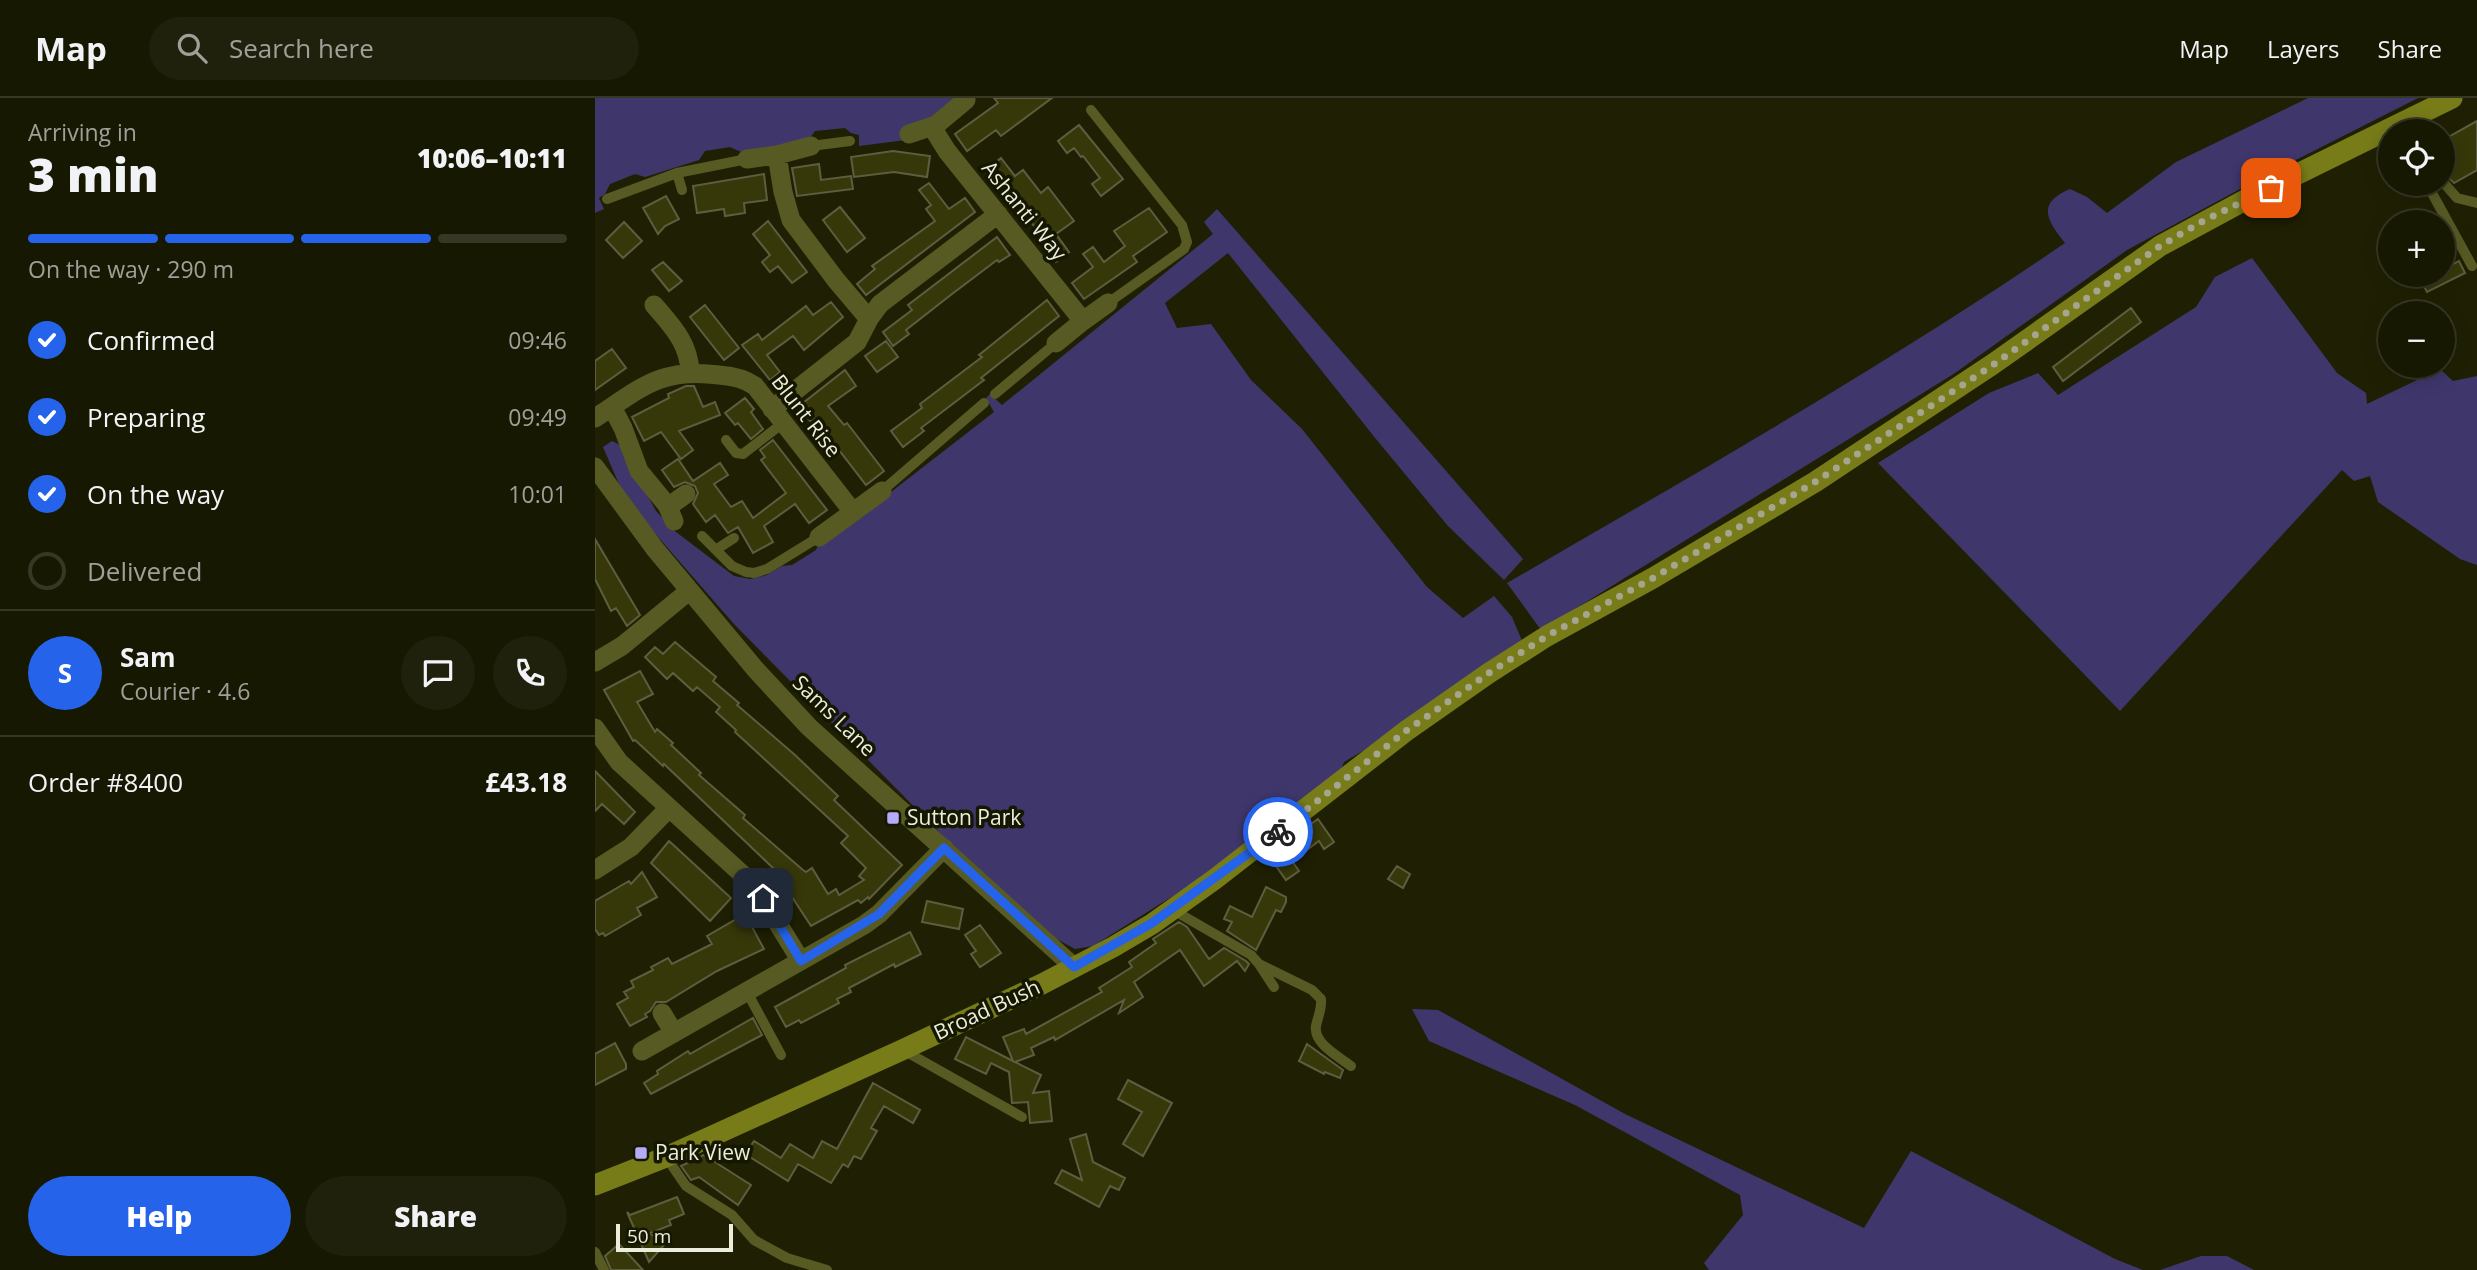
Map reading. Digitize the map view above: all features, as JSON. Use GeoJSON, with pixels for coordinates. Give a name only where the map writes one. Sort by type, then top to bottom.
{"type":"FeatureCollection","features":[{"type":"Feature","properties":{"kind":"main road","name":"Broad Bush"},"geometry":{"type":"LineString","coordinates":[[2421,119],[2452,98]]}},
{"type":"Feature","properties":{"kind":"main road","name":"Broad Bush"},"geometry":{"type":"LineString","coordinates":[[595,1185],[666,1157],[902,1050],[1113,947],[1173,909],[1271,838],[1406,731],[1498,667],[1815,482],[1993,365],[2160,246],[2247,199],[2378,141]]}},
{"type":"Feature","properties":{"kind":"street"},"geometry":{"type":"LineString","coordinates":[[909,134],[932,127],[967,99]]}},
{"type":"Feature","properties":{"kind":"street","name":"Ashanti Way"},"geometry":{"type":"LineString","coordinates":[[932,127],[947,151],[1083,321]]}},
{"type":"Feature","properties":{"kind":"street"},"geometry":{"type":"LineString","coordinates":[[747,159],[811,146]]}},
{"type":"Feature","properties":{"kind":"street"},"geometry":{"type":"LineString","coordinates":[[777,155],[791,220],[869,319]]}},
{"type":"Feature","properties":{"kind":"street"},"geometry":{"type":"LineString","coordinates":[[777,416],[857,342],[880,304],[998,214]]}},
{"type":"Feature","properties":{"kind":"street"},"geometry":{"type":"LineString","coordinates":[[1056,343],[1108,303]]}},
{"type":"Feature","properties":{"kind":"street"},"geometry":{"type":"LineString","coordinates":[[654,305],[684,342],[689,372]]}},
{"type":"Feature","properties":{"kind":"street","name":"Blunt Rise"},"geometry":{"type":"LineString","coordinates":[[595,418],[671,374],[689,372],[735,377],[749,382],[853,512]]}},
{"type":"Feature","properties":{"kind":"street"},"geometry":{"type":"LineString","coordinates":[[612,407],[639,471],[671,514],[686,494]]}},
{"type":"Feature","properties":{"kind":"street","name":"Sams Lane"},"geometry":{"type":"LineString","coordinates":[[595,467],[633,521],[689,591],[809,727],[1074,967]]}},
{"type":"Feature","properties":{"kind":"street"},"geometry":{"type":"LineString","coordinates":[[819,537],[882,491]]}},
{"type":"Feature","properties":{"kind":"street"},"geometry":{"type":"LineString","coordinates":[[595,662],[622,646],[689,591]]}},
{"type":"Feature","properties":{"kind":"street"},"geometry":{"type":"LineString","coordinates":[[595,728],[619,762],[754,885],[801,961]]}},
{"type":"Feature","properties":{"kind":"street"},"geometry":{"type":"LineString","coordinates":[[595,870],[631,848],[669,808]]}},
{"type":"Feature","properties":{"kind":"street"},"geometry":{"type":"LineString","coordinates":[[642,1051],[879,914],[944,848]]}},
{"type":"Feature","properties":{"kind":"street"},"geometry":{"type":"LineString","coordinates":[[662,1013],[674,1032]]}},
{"type":"Feature","properties":{"kind":"lane"},"geometry":{"type":"LineString","coordinates":[[1091,110],[1182,225],[1187,242],[1184,249],[1108,303]]}},
{"type":"Feature","properties":{"kind":"lane"},"geometry":{"type":"LineString","coordinates":[[811,146],[850,141]]}},
{"type":"Feature","properties":{"kind":"lane"},"geometry":{"type":"LineString","coordinates":[[607,199],[677,173],[747,159]]}},
{"type":"Feature","properties":{"kind":"lane"},"geometry":{"type":"LineString","coordinates":[[677,173],[682,190]]}},
{"type":"Feature","properties":{"kind":"lane"},"geometry":{"type":"LineString","coordinates":[[2434,196],[2472,266]]}},
{"type":"Feature","properties":{"kind":"lane"},"geometry":{"type":"LineString","coordinates":[[2455,196],[2477,202]]}},
{"type":"Feature","properties":{"kind":"lane"},"geometry":{"type":"LineString","coordinates":[[995,394],[1056,343]]}},
{"type":"Feature","properties":{"kind":"lane"},"geometry":{"type":"LineString","coordinates":[[882,491],[984,403]]}},
{"type":"Feature","properties":{"kind":"lane"},"geometry":{"type":"LineString","coordinates":[[726,440],[736,453],[743,454],[777,416]]}},
{"type":"Feature","properties":{"kind":"lane"},"geometry":{"type":"LineString","coordinates":[[702,536],[733,566],[754,573],[767,569],[819,537]]}},
{"type":"Feature","properties":{"kind":"lane"},"geometry":{"type":"LineString","coordinates":[[717,549],[734,538]]}},
{"type":"Feature","properties":{"kind":"lane"},"geometry":{"type":"LineString","coordinates":[[1173,909],[1251,956],[1274,987]]}},
{"type":"Feature","properties":{"kind":"lane"},"geometry":{"type":"LineString","coordinates":[[1259,964],[1312,990],[1321,999],[1322,1007],[1315,1029],[1317,1036],[1325,1046],[1351,1066]]}},
{"type":"Feature","properties":{"kind":"lane"},"geometry":{"type":"LineString","coordinates":[[747,992],[781,1055]]}},
{"type":"Feature","properties":{"kind":"lane"},"geometry":{"type":"LineString","coordinates":[[902,1050],[1022,1116]]}},
{"type":"Feature","properties":{"kind":"lane"},"geometry":{"type":"LineString","coordinates":[[666,1157],[686,1186],[732,1215],[754,1240],[787,1258],[827,1270]]}},
{"type":"Feature","properties":{"kind":"lane"},"geometry":{"type":"LineString","coordinates":[[595,1252],[604,1270]]}},
{"type":"Feature","properties":{"kind":"shaded area"},"geometry":{"type":"Polygon","coordinates":[[[595,98],[958,98],[906,140],[859,146],[859,135],[845,128],[815,131],[809,139],[771,149],[741,152],[730,147],[705,151],[699,160],[645,177],[635,174],[610,184],[605,194],[599,198],[604,209],[595,213],[595,98]]]}},
{"type":"Feature","properties":{"kind":"shaded area"},"geometry":{"type":"Polygon","coordinates":[[[2308,98],[2418,98],[2127,250],[1955,373],[1541,630],[1507,583],[1859,376],[2065,243],[2048,213],[2052,201],[2059,195],[2070,189],[2087,197],[2107,213],[2176,162],[2308,98]]]}},
{"type":"Feature","properties":{"kind":"shaded area"},"geometry":{"type":"Polygon","coordinates":[[[1217,209],[1523,559],[1504,580],[1448,526],[1228,253],[1165,303],[1177,328],[1211,324],[1251,380],[1302,429],[1427,587],[1463,618],[1494,596],[1512,617],[1526,650],[1448,701],[1344,762],[1341,770],[1288,824],[1093,946],[1075,949],[1053,937],[945,838],[734,624],[645,522],[622,491],[603,447],[612,441],[620,445],[656,511],[676,532],[734,576],[750,579],[767,575],[782,566],[792,565],[816,550],[820,540],[882,499],[994,412],[986,398],[990,394],[1002,405],[1213,234],[1204,222],[1217,209]]]}},
{"type":"Feature","properties":{"kind":"shaded area"},"geometry":{"type":"Polygon","coordinates":[[[2252,258],[2337,373],[2366,393],[2367,404],[2421,378],[2450,378],[2453,381],[2477,376],[2477,565],[2460,559],[2378,502],[2370,476],[2354,481],[2342,470],[2120,711],[1878,463],[1989,393],[2038,373],[2058,395],[2196,307],[2215,277],[2252,258]]]}},
{"type":"Feature","properties":{"kind":"shaded area"},"geometry":{"type":"Polygon","coordinates":[[[1412,1009],[1438,1010],[1625,1114],[1864,1228],[1911,1151],[2115,1259],[2143,1270],[1709,1270],[1704,1263],[1743,1215],[1740,1195],[1575,1105],[1429,1041],[1412,1009]]]}},
{"type":"Feature","properties":{"kind":"shaded area"},"geometry":{"type":"Polygon","coordinates":[[[2201,1256],[2227,1256],[2254,1270],[2160,1270],[2201,1256]]]}},
{"type":"Feature","properties":{"kind":"building"},"geometry":{"type":"Polygon","coordinates":[[[994,98],[1052,98],[1001,136],[996,130],[967,151],[955,134],[998,103],[994,98]]]}},
{"type":"Feature","properties":{"kind":"building"},"geometry":{"type":"Polygon","coordinates":[[[2477,121],[2477,170],[2455,182],[2455,133],[2477,121]]]}},
{"type":"Feature","properties":{"kind":"building"},"geometry":{"type":"Polygon","coordinates":[[[1079,125],[1123,179],[1101,196],[1092,184],[1100,178],[1083,156],[1074,148],[1067,153],[1058,141],[1079,125]]]}},
{"type":"Feature","properties":{"kind":"building"},"geometry":{"type":"Polygon","coordinates":[[[893,151],[930,156],[927,177],[894,172],[854,177],[851,157],[893,151]]]}},
{"type":"Feature","properties":{"kind":"building"},"geometry":{"type":"Polygon","coordinates":[[[1001,158],[1015,176],[1023,170],[1041,193],[1048,187],[1074,221],[1056,234],[1069,252],[1056,262],[1043,247],[1048,243],[986,170],[1001,158]]]}},
{"type":"Feature","properties":{"kind":"building"},"geometry":{"type":"Polygon","coordinates":[[[819,164],[821,180],[851,176],[853,189],[797,196],[792,168],[819,164]]]}},
{"type":"Feature","properties":{"kind":"building"},"geometry":{"type":"Polygon","coordinates":[[[764,174],[767,200],[744,203],[745,213],[725,216],[724,209],[697,213],[693,186],[764,174]]]}},
{"type":"Feature","properties":{"kind":"building"},"geometry":{"type":"Polygon","coordinates":[[[929,183],[949,209],[965,198],[975,212],[866,295],[857,284],[875,269],[872,266],[935,221],[926,209],[931,205],[919,190],[929,183]]]}},
{"type":"Feature","properties":{"kind":"building"},"geometry":{"type":"Polygon","coordinates":[[[666,196],[679,219],[665,226],[658,234],[643,208],[666,196]]]}},
{"type":"Feature","properties":{"kind":"building"},"geometry":{"type":"Polygon","coordinates":[[[840,207],[865,238],[847,252],[823,220],[840,207]]]}},
{"type":"Feature","properties":{"kind":"building"},"geometry":{"type":"Polygon","coordinates":[[[1149,208],[1167,232],[1133,256],[1137,262],[1084,299],[1072,283],[1093,267],[1083,254],[1093,247],[1104,262],[1125,246],[1114,231],[1149,208]]]}},
{"type":"Feature","properties":{"kind":"building"},"geometry":{"type":"Polygon","coordinates":[[[768,221],[807,272],[792,283],[778,266],[770,272],[762,262],[770,255],[753,234],[768,221]]]}},
{"type":"Feature","properties":{"kind":"building"},"geometry":{"type":"Polygon","coordinates":[[[624,222],[642,241],[623,258],[606,240],[624,222]]]}},
{"type":"Feature","properties":{"kind":"building"},"geometry":{"type":"Polygon","coordinates":[[[997,237],[1010,255],[999,262],[997,260],[952,294],[906,330],[909,334],[893,346],[883,332],[912,310],[908,305],[997,237]]]}},
{"type":"Feature","properties":{"kind":"building"},"geometry":{"type":"Polygon","coordinates":[[[2459,261],[2465,273],[2455,278],[2455,263],[2459,261]]]}},
{"type":"Feature","properties":{"kind":"building"},"geometry":{"type":"Polygon","coordinates":[[[663,262],[682,281],[669,291],[652,270],[663,262]]]}},
{"type":"Feature","properties":{"kind":"building"},"geometry":{"type":"Polygon","coordinates":[[[2424,287],[2437,287],[2427,292],[2424,287]]]}},
{"type":"Feature","properties":{"kind":"building"},"geometry":{"type":"Polygon","coordinates":[[[1047,300],[1059,316],[981,378],[984,380],[921,428],[924,431],[903,447],[891,431],[922,408],[920,404],[982,357],[979,355],[1047,300]]]}},
{"type":"Feature","properties":{"kind":"building"},"geometry":{"type":"Polygon","coordinates":[[[831,302],[843,317],[804,350],[793,336],[767,355],[780,372],[770,380],[742,345],[758,334],[762,340],[806,306],[813,315],[831,302]]]}},
{"type":"Feature","properties":{"kind":"building"},"geometry":{"type":"Polygon","coordinates":[[[705,305],[739,348],[724,360],[690,317],[705,305]]]}},
{"type":"Feature","properties":{"kind":"building"},"geometry":{"type":"Polygon","coordinates":[[[2131,308],[2141,322],[2063,381],[2053,367],[2131,308]]]}},
{"type":"Feature","properties":{"kind":"building"},"geometry":{"type":"Polygon","coordinates":[[[886,341],[898,357],[877,372],[865,356],[886,341]]]}},
{"type":"Feature","properties":{"kind":"building"},"geometry":{"type":"Polygon","coordinates":[[[612,349],[626,368],[595,390],[595,361],[612,349]]]}},
{"type":"Feature","properties":{"kind":"building"},"geometry":{"type":"Polygon","coordinates":[[[845,370],[856,386],[828,406],[844,425],[847,423],[884,471],[866,485],[815,419],[811,422],[798,407],[845,370]]]}},
{"type":"Feature","properties":{"kind":"building"},"geometry":{"type":"Polygon","coordinates":[[[686,386],[694,386],[703,407],[715,402],[720,415],[679,431],[693,450],[681,459],[661,432],[644,441],[632,417],[686,386]]]}},
{"type":"Feature","properties":{"kind":"building"},"geometry":{"type":"Polygon","coordinates":[[[745,398],[754,409],[751,412],[763,429],[751,439],[738,423],[735,425],[725,413],[745,398]]]}},
{"type":"Feature","properties":{"kind":"building"},"geometry":{"type":"Polygon","coordinates":[[[773,440],[827,510],[809,523],[795,504],[764,526],[773,542],[753,553],[738,527],[728,533],[715,515],[706,522],[693,504],[698,493],[695,486],[685,482],[674,487],[662,470],[678,459],[693,481],[720,463],[728,475],[714,484],[731,507],[742,501],[753,518],[786,493],[761,460],[765,457],[760,450],[773,440]]]}},
{"type":"Feature","properties":{"kind":"building"},"geometry":{"type":"Polygon","coordinates":[[[595,539],[640,615],[627,626],[616,608],[611,611],[595,579],[595,539]]]}},
{"type":"Feature","properties":{"kind":"building"},"geometry":{"type":"Polygon","coordinates":[[[675,642],[716,677],[713,681],[739,703],[737,705],[838,796],[834,800],[902,865],[869,899],[868,897],[861,903],[858,900],[811,926],[773,868],[664,764],[663,766],[633,741],[604,690],[640,671],[653,694],[637,702],[655,732],[657,729],[673,743],[671,745],[701,773],[699,775],[745,815],[743,818],[803,870],[806,872],[812,868],[828,894],[836,889],[839,895],[864,880],[859,876],[866,868],[841,843],[848,836],[735,732],[736,730],[716,712],[720,707],[697,687],[693,691],[673,673],[667,679],[645,657],[655,647],[663,654],[675,642]]]}},
{"type":"Feature","properties":{"kind":"building"},"geometry":{"type":"Polygon","coordinates":[[[595,771],[635,812],[624,824],[602,804],[595,811],[595,771]]]}},
{"type":"Feature","properties":{"kind":"building"},"geometry":{"type":"Polygon","coordinates":[[[1318,819],[1334,842],[1324,849],[1319,841],[1292,861],[1299,871],[1286,880],[1268,855],[1318,819]]]}},
{"type":"Feature","properties":{"kind":"building"},"geometry":{"type":"Polygon","coordinates":[[[669,841],[731,898],[710,921],[651,863],[669,841]]]}},
{"type":"Feature","properties":{"kind":"building"},"geometry":{"type":"Polygon","coordinates":[[[1397,866],[1410,874],[1403,888],[1388,879],[1397,866]]]}},
{"type":"Feature","properties":{"kind":"building"},"geometry":{"type":"Polygon","coordinates":[[[642,872],[657,897],[637,908],[641,915],[605,936],[603,933],[599,935],[595,929],[595,901],[629,881],[631,884],[642,872]]]}},
{"type":"Feature","properties":{"kind":"building"},"geometry":{"type":"Polygon","coordinates":[[[1266,887],[1286,897],[1286,902],[1281,912],[1276,910],[1256,950],[1227,931],[1232,922],[1224,919],[1230,906],[1252,917],[1266,887]]]}},
{"type":"Feature","properties":{"kind":"building"},"geometry":{"type":"Polygon","coordinates":[[[927,901],[963,909],[959,929],[922,922],[927,901]]]}},
{"type":"Feature","properties":{"kind":"building"},"geometry":{"type":"Polygon","coordinates":[[[745,914],[764,949],[717,971],[666,1002],[656,1002],[645,1014],[647,1017],[630,1026],[617,1004],[628,998],[624,992],[634,987],[631,981],[653,970],[651,967],[668,958],[672,964],[712,944],[707,936],[745,914]]]}},
{"type":"Feature","properties":{"kind":"building"},"geometry":{"type":"Polygon","coordinates":[[[1179,922],[1187,927],[1209,959],[1224,948],[1249,964],[1245,971],[1237,961],[1204,986],[1180,950],[1134,982],[1143,997],[1119,1013],[1124,1000],[1055,1040],[1054,1037],[1031,1048],[1034,1055],[1015,1062],[1041,1075],[1033,1093],[1049,1091],[1052,1121],[1030,1123],[1028,1102],[1012,1103],[1009,1072],[991,1063],[986,1074],[955,1059],[966,1037],[1013,1061],[1003,1037],[1024,1029],[1026,1034],[1102,992],[1099,988],[1132,967],[1129,962],[1156,943],[1153,939],[1179,922]]]}},
{"type":"Feature","properties":{"kind":"building"},"geometry":{"type":"Polygon","coordinates":[[[980,925],[1001,953],[980,967],[971,954],[976,951],[965,935],[980,925]]]}},
{"type":"Feature","properties":{"kind":"building"},"geometry":{"type":"Polygon","coordinates":[[[910,932],[921,954],[895,967],[894,964],[849,988],[851,992],[837,999],[839,1003],[801,1023],[799,1020],[786,1027],[775,1007],[846,968],[845,965],[910,932]]]}},
{"type":"Feature","properties":{"kind":"building"},"geometry":{"type":"Polygon","coordinates":[[[753,1018],[762,1035],[651,1094],[644,1083],[658,1074],[657,1071],[688,1051],[690,1054],[753,1018]]]}},
{"type":"Feature","properties":{"kind":"building"},"geometry":{"type":"Polygon","coordinates":[[[615,1043],[626,1069],[595,1085],[595,1054],[615,1043]]]}},
{"type":"Feature","properties":{"kind":"building"},"geometry":{"type":"Polygon","coordinates":[[[1307,1044],[1343,1070],[1340,1078],[1325,1072],[1324,1074],[1299,1061],[1307,1044]]]}},
{"type":"Feature","properties":{"kind":"building"},"geometry":{"type":"Polygon","coordinates":[[[1128,1080],[1172,1103],[1143,1156],[1123,1144],[1142,1112],[1118,1099],[1128,1080]]]}},
{"type":"Feature","properties":{"kind":"building"},"geometry":{"type":"Polygon","coordinates":[[[873,1083],[920,1110],[913,1123],[884,1106],[871,1128],[877,1131],[861,1159],[854,1156],[848,1167],[843,1164],[831,1183],[798,1164],[788,1181],[745,1154],[754,1141],[781,1158],[790,1144],[813,1158],[822,1141],[837,1149],[873,1083]]]}},
{"type":"Feature","properties":{"kind":"building"},"geometry":{"type":"Polygon","coordinates":[[[1086,1134],[1093,1162],[1125,1178],[1119,1190],[1110,1186],[1099,1207],[1055,1183],[1062,1170],[1082,1180],[1070,1139],[1086,1134]]]}},
{"type":"Feature","properties":{"kind":"building"},"geometry":{"type":"Polygon","coordinates":[[[704,1155],[751,1185],[738,1205],[699,1177],[691,1180],[681,1166],[704,1155]]]}},
{"type":"Feature","properties":{"kind":"building"},"geometry":{"type":"Polygon","coordinates":[[[677,1197],[684,1214],[669,1220],[671,1225],[650,1233],[664,1245],[649,1262],[627,1212],[630,1215],[677,1197]]]}},
{"type":"Feature","properties":{"kind":"building"},"geometry":{"type":"Polygon","coordinates":[[[619,1244],[643,1270],[611,1270],[605,1256],[619,1244]]]}},
{"type":"Feature","properties":{"kind":"way so far"},"geometry":{"type":"LineString","coordinates":[[1278,832],[1406,731],[1489,673],[1547,636],[1653,578],[1815,482],[1993,365],[2160,246],[2203,221],[2271,188]]}},
{"type":"Feature","properties":{"kind":"place","name":"Sutton Park"},"geometry":{"type":"Point","coordinates":[893,818]}},
{"type":"Feature","properties":{"kind":"place","name":"Park View"},"geometry":{"type":"Point","coordinates":[641,1153]}},
{"type":"Feature","properties":{"kind":"route"},"geometry":{"type":"LineString","coordinates":[[763,898],[801,961],[879,914],[944,848],[1074,967],[1152,923],[1278,832]]}}]}
